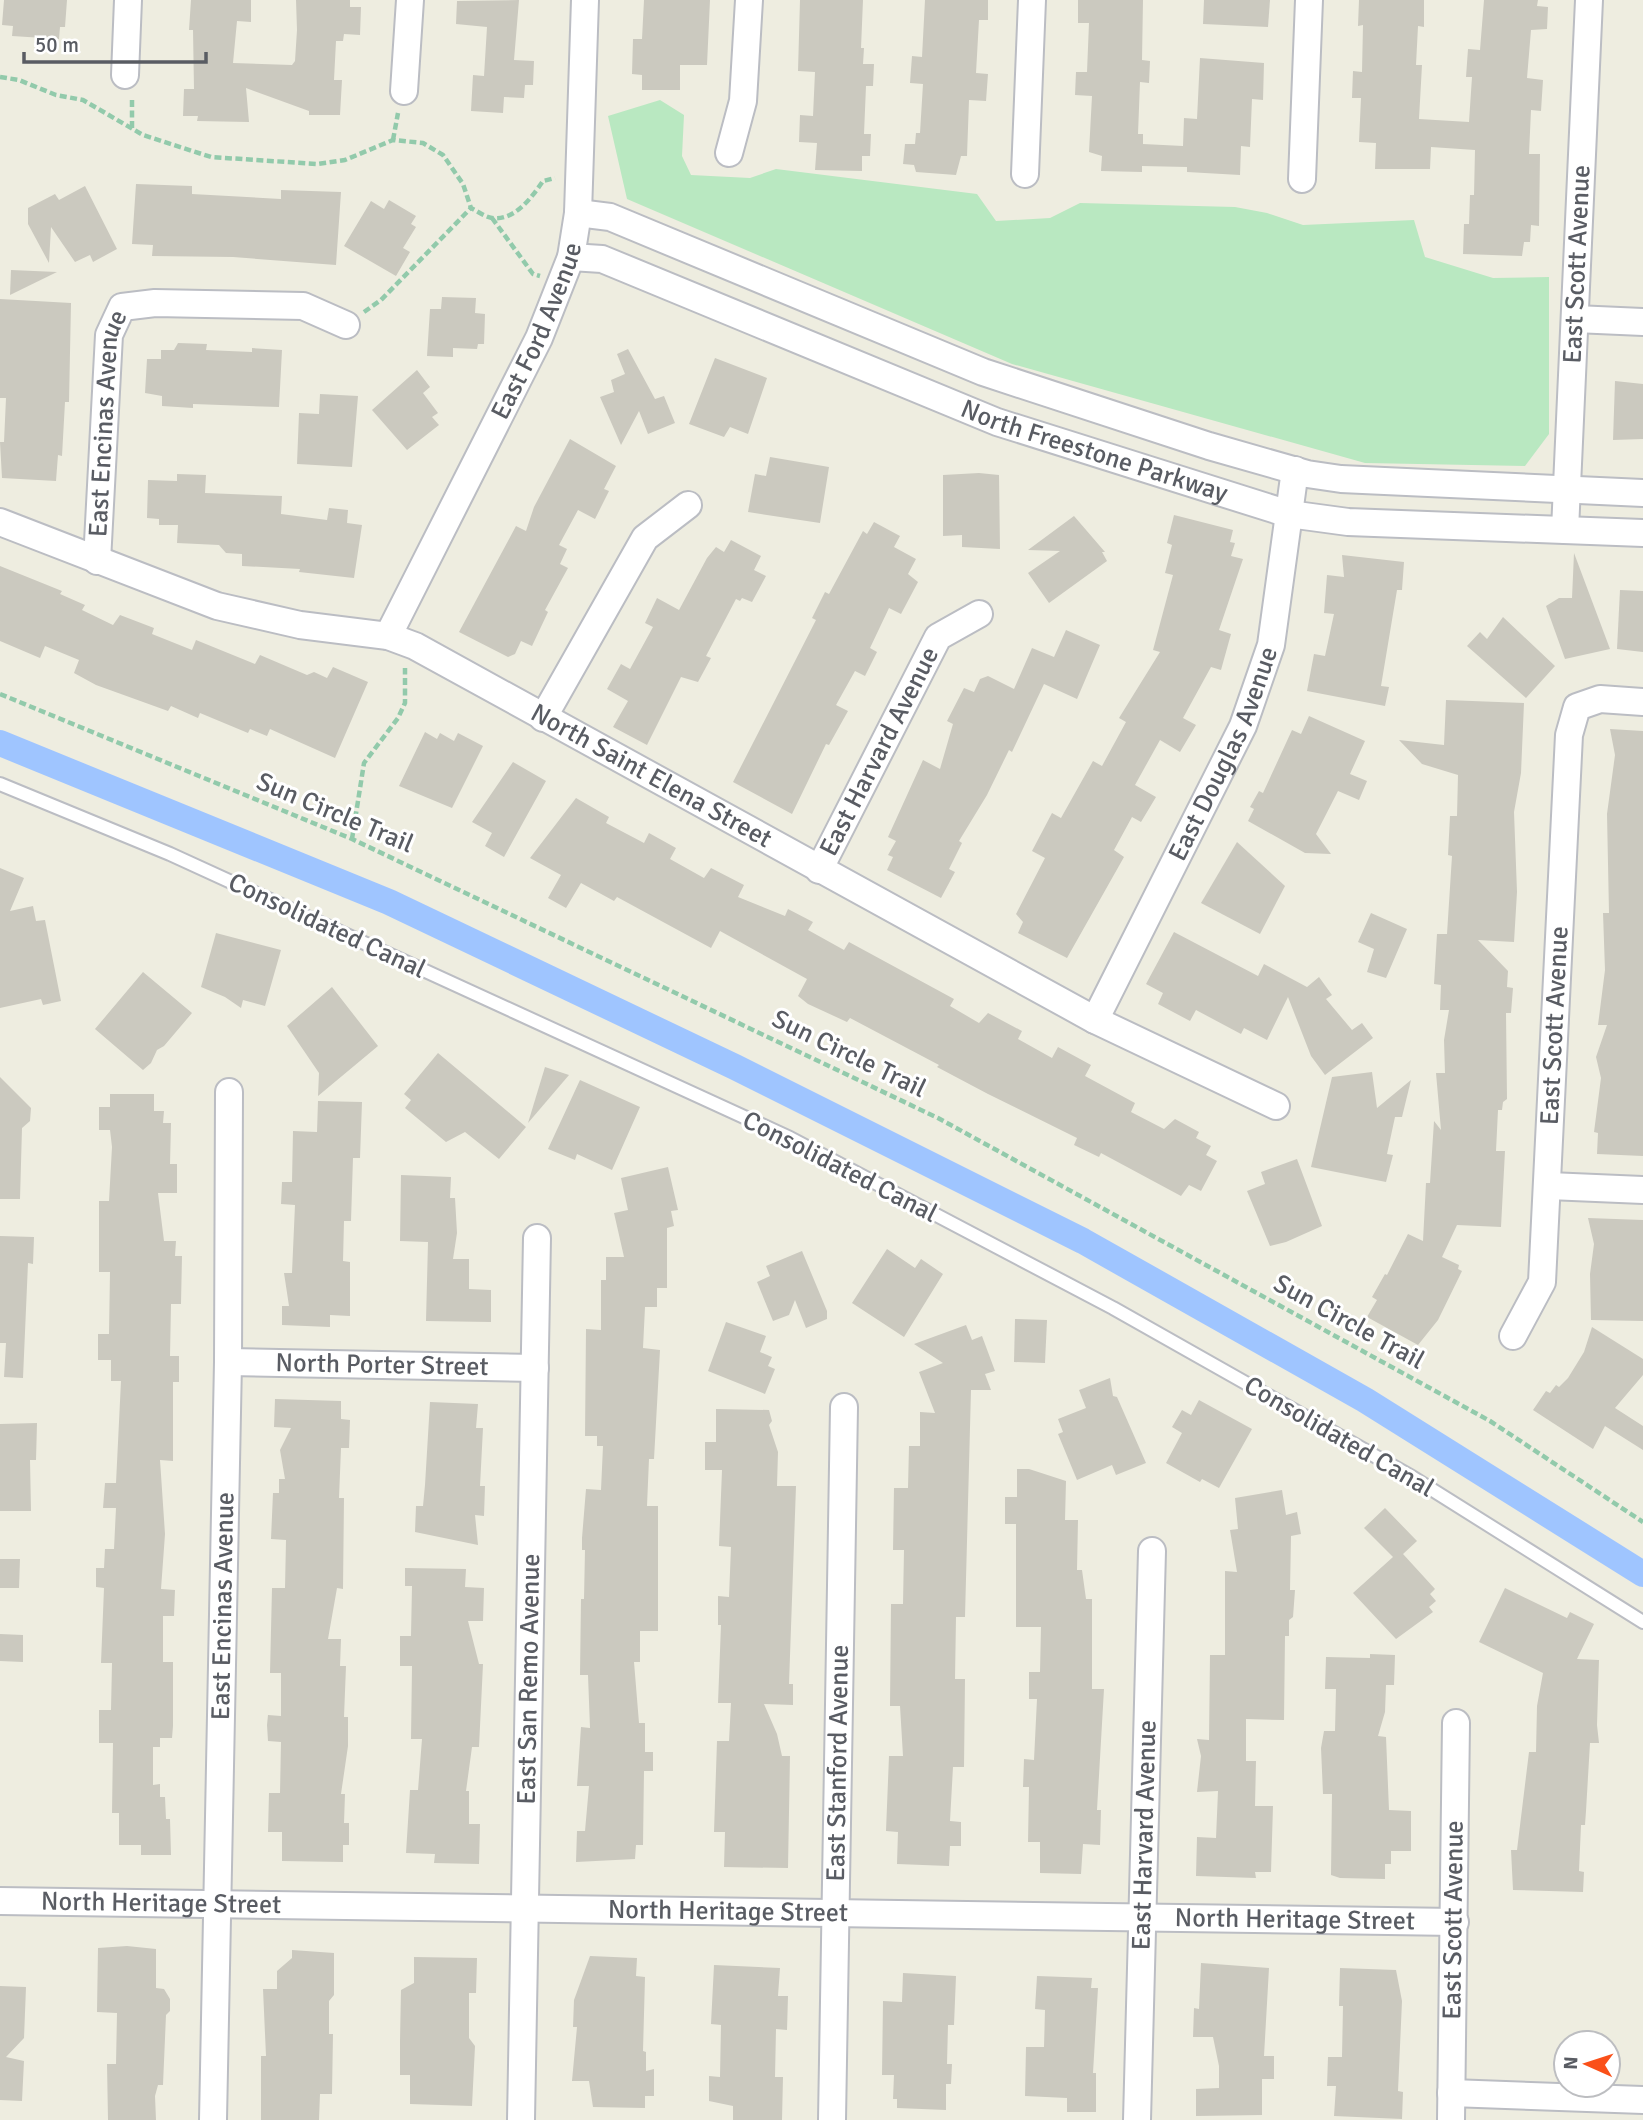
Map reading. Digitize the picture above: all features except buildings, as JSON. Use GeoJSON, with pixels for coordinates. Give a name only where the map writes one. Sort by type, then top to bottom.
{"type":"FeatureCollection","features":[{"type":"Feature","properties":{"kind":"street"},"geometry":{"type":"LineString","coordinates":[[125,75],[128,0]]}},
{"type":"Feature","properties":{"kind":"street"},"geometry":{"type":"LineString","coordinates":[[404,92],[410,0]]}},
{"type":"Feature","properties":{"kind":"street","name":"East Ford Avenue"},"geometry":{"type":"LineString","coordinates":[[388,636],[539,338],[571,257],[578,213],[585,0]]}},
{"type":"Feature","properties":{"kind":"street"},"geometry":{"type":"LineString","coordinates":[[729,153],[743,101],[749,0]]}},
{"type":"Feature","properties":{"kind":"street"},"geometry":{"type":"LineString","coordinates":[[1025,174],[1032,0]]}},
{"type":"Feature","properties":{"kind":"street"},"geometry":{"type":"LineString","coordinates":[[1302,179],[1309,0]]}},
{"type":"Feature","properties":{"kind":"street","name":"East Scott Avenue"},"geometry":{"type":"LineString","coordinates":[[1565,530],[1589,0]]}},
{"type":"Feature","properties":{"kind":"street","name":"North Freestone Parkway"},"geometry":{"type":"LineString","coordinates":[[578,213],[610,217],[983,372],[1209,446],[1295,470],[1341,479],[1643,493]]}},
{"type":"Feature","properties":{"kind":"street","name":"North Freestone Parkway"},"geometry":{"type":"LineString","coordinates":[[571,257],[602,259],[997,422],[1289,514],[1348,522],[1643,533]]}},
{"type":"Feature","properties":{"kind":"street","name":"East Encinas Avenue"},"geometry":{"type":"LineString","coordinates":[[97,561],[109,335],[122,307],[155,303],[303,306],[346,325]]}},
{"type":"Feature","properties":{"kind":"street"},"geometry":{"type":"LineString","coordinates":[[1575,320],[1643,322]]}},
{"type":"Feature","properties":{"kind":"street","name":"East Douglas Avenue"},"geometry":{"type":"LineString","coordinates":[[1095,1020],[1243,726],[1270,645],[1295,470]]}},
{"type":"Feature","properties":{"kind":"street"},"geometry":{"type":"LineString","coordinates":[[542,718],[645,538],[688,505]]}},
{"type":"Feature","properties":{"kind":"street","name":"North Saint Elena Street"},"geometry":{"type":"LineString","coordinates":[[0,522],[216,606],[300,625],[388,636],[415,646],[1095,1020],[1276,1106]]}},
{"type":"Feature","properties":{"kind":"street","name":"East Harvard Avenue"},"geometry":{"type":"LineString","coordinates":[[819,870],[938,637],[979,614]]}},
{"type":"Feature","properties":{"kind":"street","name":"East Scott Avenue"},"geometry":{"type":"LineString","coordinates":[[1513,1336],[1542,1282],[1549,1186],[1569,735],[1577,707],[1600,699],[1643,702]]}},
{"type":"Feature","properties":{"kind":"street","name":"East Encinas Avenue"},"geometry":{"type":"LineString","coordinates":[[213,2120],[228,1362],[229,1093]]}},
{"type":"Feature","properties":{"kind":"street"},"geometry":{"type":"LineString","coordinates":[[1549,1186],[1643,1190]]}},
{"type":"Feature","properties":{"kind":"street","name":"East San Remo Avenue"},"geometry":{"type":"LineString","coordinates":[[521,2120],[537,1238]]}},
{"type":"Feature","properties":{"kind":"street","name":"North Porter Street"},"geometry":{"type":"LineString","coordinates":[[228,1362],[535,1368]]}},
{"type":"Feature","properties":{"kind":"street","name":"East Stanford Avenue"},"geometry":{"type":"LineString","coordinates":[[832,2120],[844,1406]]}},
{"type":"Feature","properties":{"kind":"street","name":"East Harvard Avenue"},"geometry":{"type":"LineString","coordinates":[[1137,2120],[1152,1551]]}},
{"type":"Feature","properties":{"kind":"street","name":"East Scott Avenue"},"geometry":{"type":"LineString","coordinates":[[1451,2120],[1456,1723]]}},
{"type":"Feature","properties":{"kind":"street","name":"North Heritage Street"},"geometry":{"type":"LineString","coordinates":[[0,1901],[1455,1922]]}},
{"type":"Feature","properties":{"kind":"street"},"geometry":{"type":"LineString","coordinates":[[1451,2094],[1643,2100]]}},
{"type":"Feature","properties":{"kind":"lane","name":"Consolidated Canal"},"geometry":{"type":"LineString","coordinates":[[0,784],[170,853],[790,1138],[1113,1308],[1412,1477],[1643,1622]]}},
{"type":"Feature","properties":{"kind":"path"},"geometry":{"type":"LineString","coordinates":[[0,77],[19,80],[56,95],[83,100],[143,135],[211,157],[317,164],[345,160],[393,140],[423,143],[443,155],[463,184],[471,208],[492,218],[533,274],[561,283]]}},
{"type":"Feature","properties":{"kind":"path"},"geometry":{"type":"LineString","coordinates":[[492,218],[513,213],[530,200],[543,181],[579,172]]}},
{"type":"Feature","properties":{"kind":"path"},"geometry":{"type":"LineString","coordinates":[[346,325],[381,300],[471,208]]}},
{"type":"Feature","properties":{"kind":"path"},"geometry":{"type":"LineString","coordinates":[[352,839],[364,763],[405,703],[403,671],[415,646]]}},
{"type":"Feature","properties":{"kind":"path","name":"Sun Circle Trail"},"geometry":{"type":"LineString","coordinates":[[0,695],[352,839],[937,1118],[1490,1421],[1643,1522]]}},
{"type":"Feature","properties":{"kind":"green space"},"geometry":{"type":"Polygon","coordinates":[[[660,100],[684,115],[682,156],[691,175],[750,178],[776,169],[977,194],[996,221],[1050,218],[1080,203],[1235,207],[1267,213],[1303,225],[1414,220],[1425,257],[1493,278],[1549,277],[1549,434],[1525,466],[1365,463],[1012,364],[627,199],[608,116],[660,100]]]}},
{"type":"Feature","properties":{"kind":"waterway"},"geometry":{"type":"LineString","coordinates":[[0,743],[389,902],[735,1067],[1083,1241],[1365,1400],[1643,1574]]}}]}
